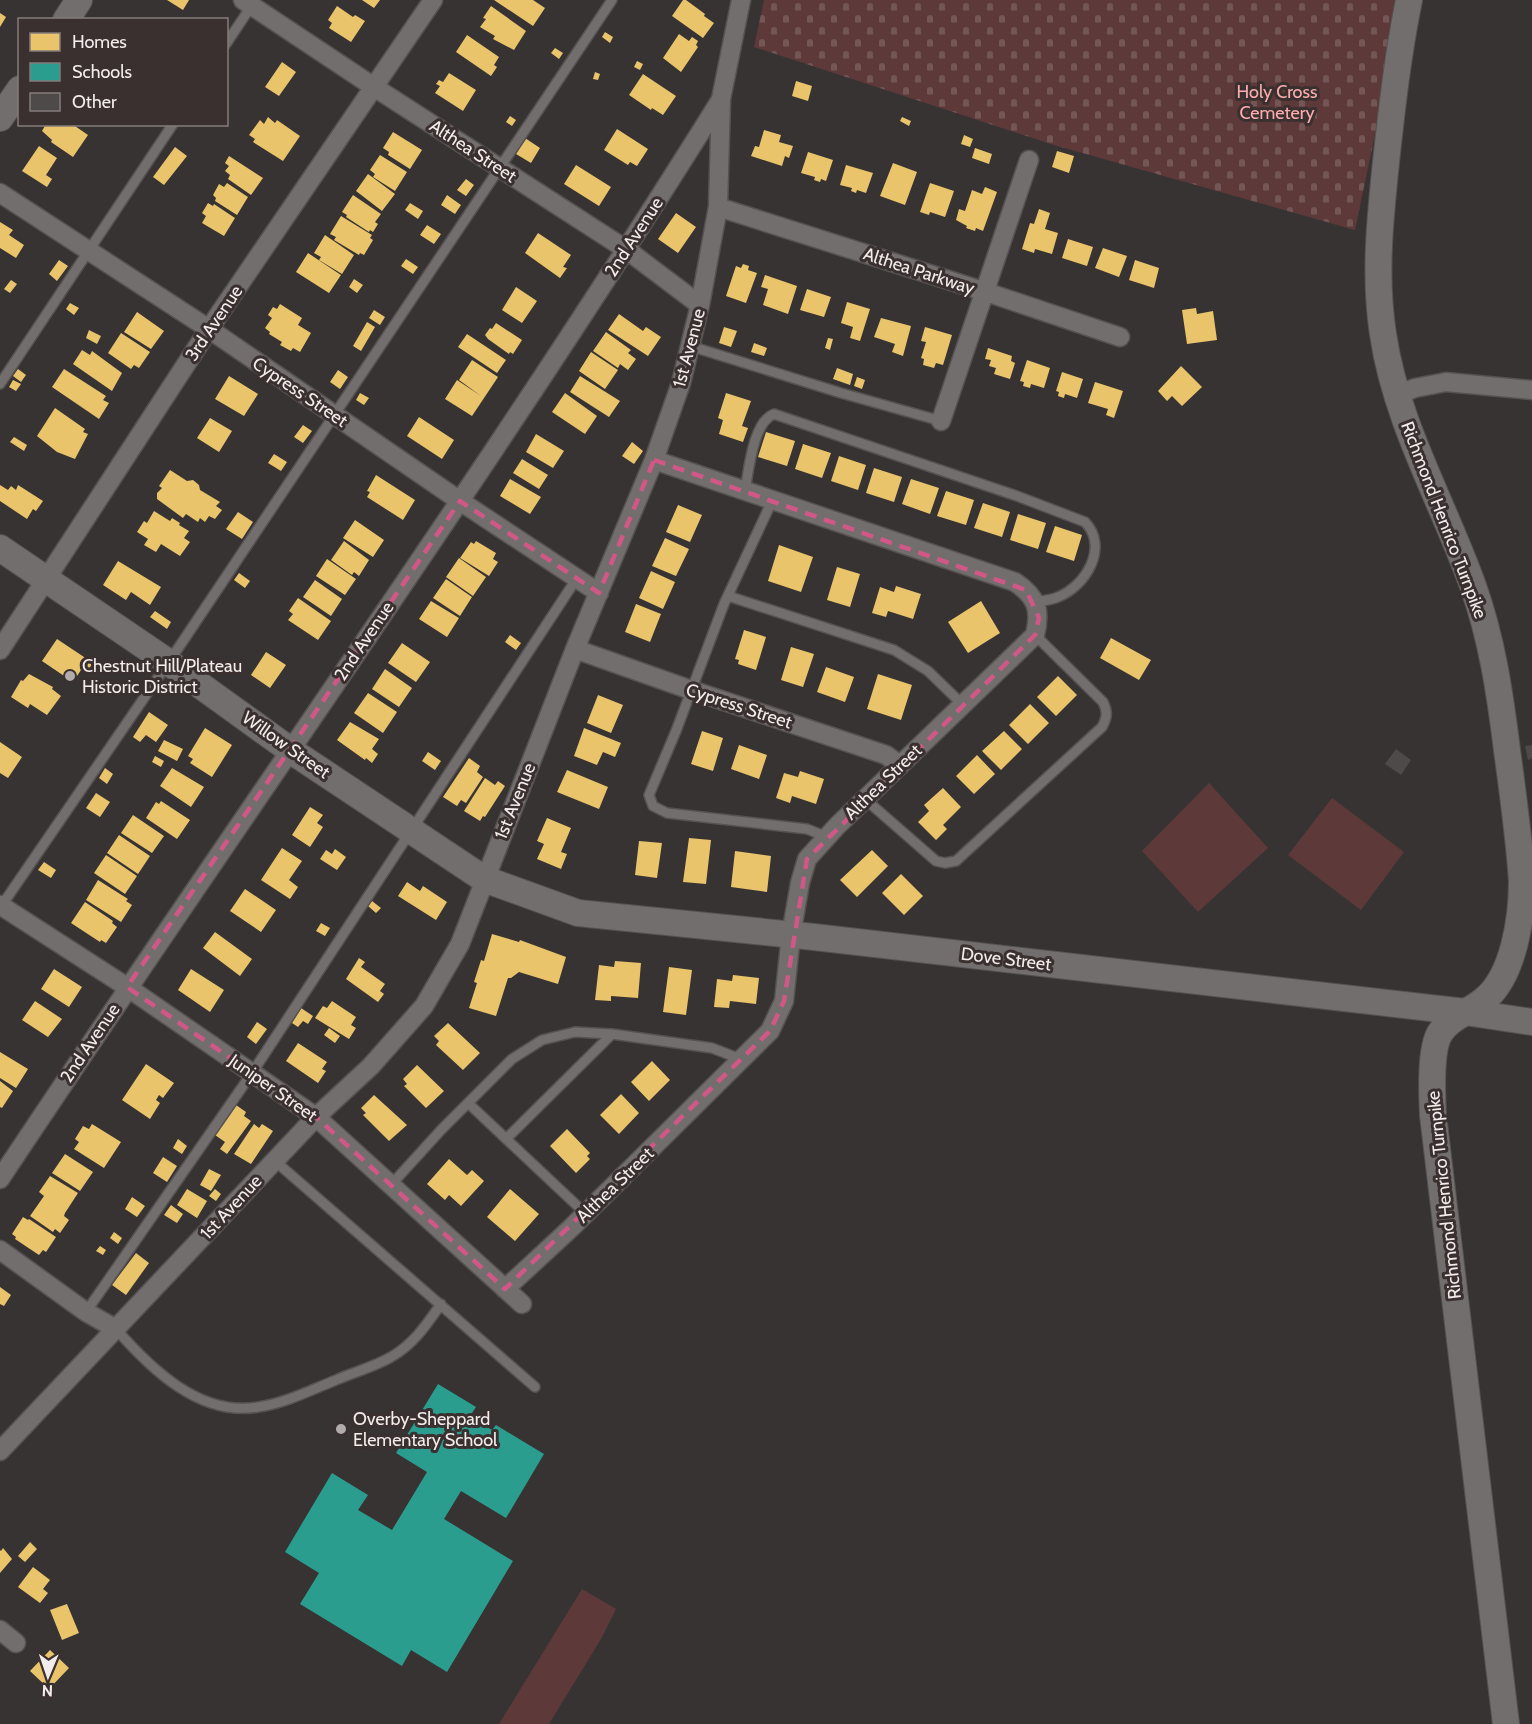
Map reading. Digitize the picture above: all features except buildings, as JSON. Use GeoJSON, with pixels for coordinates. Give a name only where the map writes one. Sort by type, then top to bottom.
{"type":"FeatureCollection","features":[{"type":"Feature","properties":{"kind":"street"},"geometry":{"type":"LineString","coordinates":[[67,18],[79,0]]}},
{"type":"Feature","properties":{"kind":"street","name":"3rd Avenue"},"geometry":{"type":"LineString","coordinates":[[0,650],[209,329],[433,0]]}},
{"type":"Feature","properties":{"kind":"street","name":"1st Avenue"},"geometry":{"type":"LineString","coordinates":[[0,1450],[316,1117],[371,1066],[424,1006],[460,944],[575,649],[654,460],[681,383],[700,305],[718,207],[721,99],[741,0]]}},
{"type":"Feature","properties":{"kind":"street","name":"Richmond Henrico Turnpike"},"geometry":{"type":"LineString","coordinates":[[1409,0],[1401,37],[1392,106],[1379,251],[1379,309],[1396,395],[1472,585],[1486,631],[1501,704],[1520,851],[1522,900],[1513,946],[1502,979],[1483,1001],[1450,1021],[1438,1035],[1433,1065],[1432,1100],[1506,1724]]}},
{"type":"Feature","properties":{"kind":"street","name":"Althea Street"},"geometry":{"type":"LineString","coordinates":[[250,2],[374,87],[627,250],[700,305]]}},
{"type":"Feature","properties":{"kind":"street"},"geometry":{"type":"LineString","coordinates":[[0,118],[18,92]]}},
{"type":"Feature","properties":{"kind":"street","name":"2nd Avenue"},"geometry":{"type":"LineString","coordinates":[[0,1179],[127,987],[460,501],[627,250],[721,99]]}},
{"type":"Feature","properties":{"kind":"street"},"geometry":{"type":"LineString","coordinates":[[941,421],[1029,160]]}},
{"type":"Feature","properties":{"kind":"street","name":"Cypress Street"},"geometry":{"type":"LineString","coordinates":[[0,193],[88,253],[209,329],[599,593]]}},
{"type":"Feature","properties":{"kind":"street","name":"Althea Parkway"},"geometry":{"type":"LineString","coordinates":[[718,207],[1120,337]]}},
{"type":"Feature","properties":{"kind":"street"},"geometry":{"type":"LineString","coordinates":[[1396,395],[1423,386],[1446,382],[1532,390]]}},
{"type":"Feature","properties":{"kind":"street"},"geometry":{"type":"LineString","coordinates":[[654,460],[1015,582],[1026,590],[1035,602],[1039,618],[1035,635]]}},
{"type":"Feature","properties":{"kind":"street","name":"Willow Street"},"geometry":{"type":"LineString","coordinates":[[0,548],[168,662],[290,750],[484,879]]}},
{"type":"Feature","properties":{"kind":"street","name":"Althea Street"},"geometry":{"type":"LineString","coordinates":[[505,1289],[586,1214],[770,1031],[784,1000],[791,934],[800,883],[807,859],[865,799],[1035,635]]}},
{"type":"Feature","properties":{"kind":"street","name":"Cypress Street"},"geometry":{"type":"LineString","coordinates":[[575,649],[886,754],[900,765]]}},
{"type":"Feature","properties":{"kind":"street","name":"Dove Street"},"geometry":{"type":"LineString","coordinates":[[484,879],[578,913],[791,934],[1465,1012],[1532,1022]]}},
{"type":"Feature","properties":{"kind":"street","name":"Juniper Street"},"geometry":{"type":"LineString","coordinates":[[1,906],[127,987],[316,1117],[522,1304]]}},
{"type":"Feature","properties":{"kind":"street"},"geometry":{"type":"LineString","coordinates":[[0,1250],[86,1312],[116,1329]]}},
{"type":"Feature","properties":{"kind":"street"},"geometry":{"type":"LineString","coordinates":[[0,1630],[16,1643]]}},
{"type":"Feature","properties":{"kind":"lane"},"geometry":{"type":"LineString","coordinates":[[1,906],[168,662],[612,0]]}},
{"type":"Feature","properties":{"kind":"lane"},"geometry":{"type":"LineString","coordinates":[[228,40],[250,2]]}},
{"type":"Feature","properties":{"kind":"lane"},"geometry":{"type":"LineString","coordinates":[[0,384],[172,126]]}},
{"type":"Feature","properties":{"kind":"lane"},"geometry":{"type":"LineString","coordinates":[[690,346],[820,387],[941,421]]}},
{"type":"Feature","properties":{"kind":"lane"},"geometry":{"type":"LineString","coordinates":[[745,490],[754,445],[760,428],[766,417],[774,414],[1007,492],[1085,522],[1092,530],[1095,542],[1094,558],[1087,573],[1076,586],[1059,597],[1035,602]]}},
{"type":"Feature","properties":{"kind":"lane"},"geometry":{"type":"LineString","coordinates":[[773,499],[728,596],[649,795],[653,806],[667,813],[807,829],[827,837]]}},
{"type":"Feature","properties":{"kind":"lane"},"geometry":{"type":"LineString","coordinates":[[86,1312],[252,1073],[577,578]]}},
{"type":"Feature","properties":{"kind":"lane"},"geometry":{"type":"LineString","coordinates":[[728,596],[894,650],[928,671],[963,705]]}},
{"type":"Feature","properties":{"kind":"lane"},"geometry":{"type":"LineString","coordinates":[[865,799],[936,861],[945,863],[956,861],[1102,727],[1107,710],[1103,702],[1035,635]]}},
{"type":"Feature","properties":{"kind":"lane"},"geometry":{"type":"LineString","coordinates":[[390,1186],[441,1130],[512,1059],[542,1040],[575,1032],[612,1034],[712,1048],[743,1060]]}},
{"type":"Feature","properties":{"kind":"lane"},"geometry":{"type":"LineString","coordinates":[[506,1139],[612,1034]]}},
{"type":"Feature","properties":{"kind":"lane"},"geometry":{"type":"LineString","coordinates":[[468,1103],[586,1214]]}},
{"type":"Feature","properties":{"kind":"lane"},"geometry":{"type":"LineString","coordinates":[[274,1161],[535,1387]]}},
{"type":"Feature","properties":{"kind":"lane"},"geometry":{"type":"LineString","coordinates":[[116,1329],[157,1372],[185,1391],[220,1405],[257,1408],[282,1402],[392,1357],[422,1331],[441,1304]]}},
{"type":"Feature","properties":{"kind":"highlighted area"},"geometry":{"type":"Polygon","coordinates":[[[654,460],[1026,590],[1039,618],[1035,635],[807,859],[784,1001],[770,1031],[505,1289],[316,1117],[127,987],[460,501],[599,593],[654,460]]]}},
{"type":"Feature","properties":{"kind":"green space","name":"Holy Cross Cemetery"},"geometry":{"type":"Polygon","coordinates":[[[764,0],[1403,0],[1355,230],[1054,145],[754,47],[764,0]]]}},
{"type":"Feature","properties":{"kind":"green space"},"geometry":{"type":"Polygon","coordinates":[[[1209,783],[1268,848],[1198,912],[1142,851],[1209,783]]]}},
{"type":"Feature","properties":{"kind":"green space"},"geometry":{"type":"Polygon","coordinates":[[[1332,798],[1404,852],[1361,910],[1288,855],[1332,798]]]}},
{"type":"Feature","properties":{"kind":"green space"},"geometry":{"type":"Polygon","coordinates":[[[582,1589],[616,1609],[601,1639],[549,1724],[499,1724],[582,1589]]]}},
{"type":"Feature","properties":{"kind":"place","name":"Chestnut Hill/Plateau Historic District"},"geometry":{"type":"Point","coordinates":[70,676]}},
{"type":"Feature","properties":{"kind":"place","name":"Overby-Sheppard Elementary School"},"geometry":{"type":"Point","coordinates":[341,1429]}}]}
